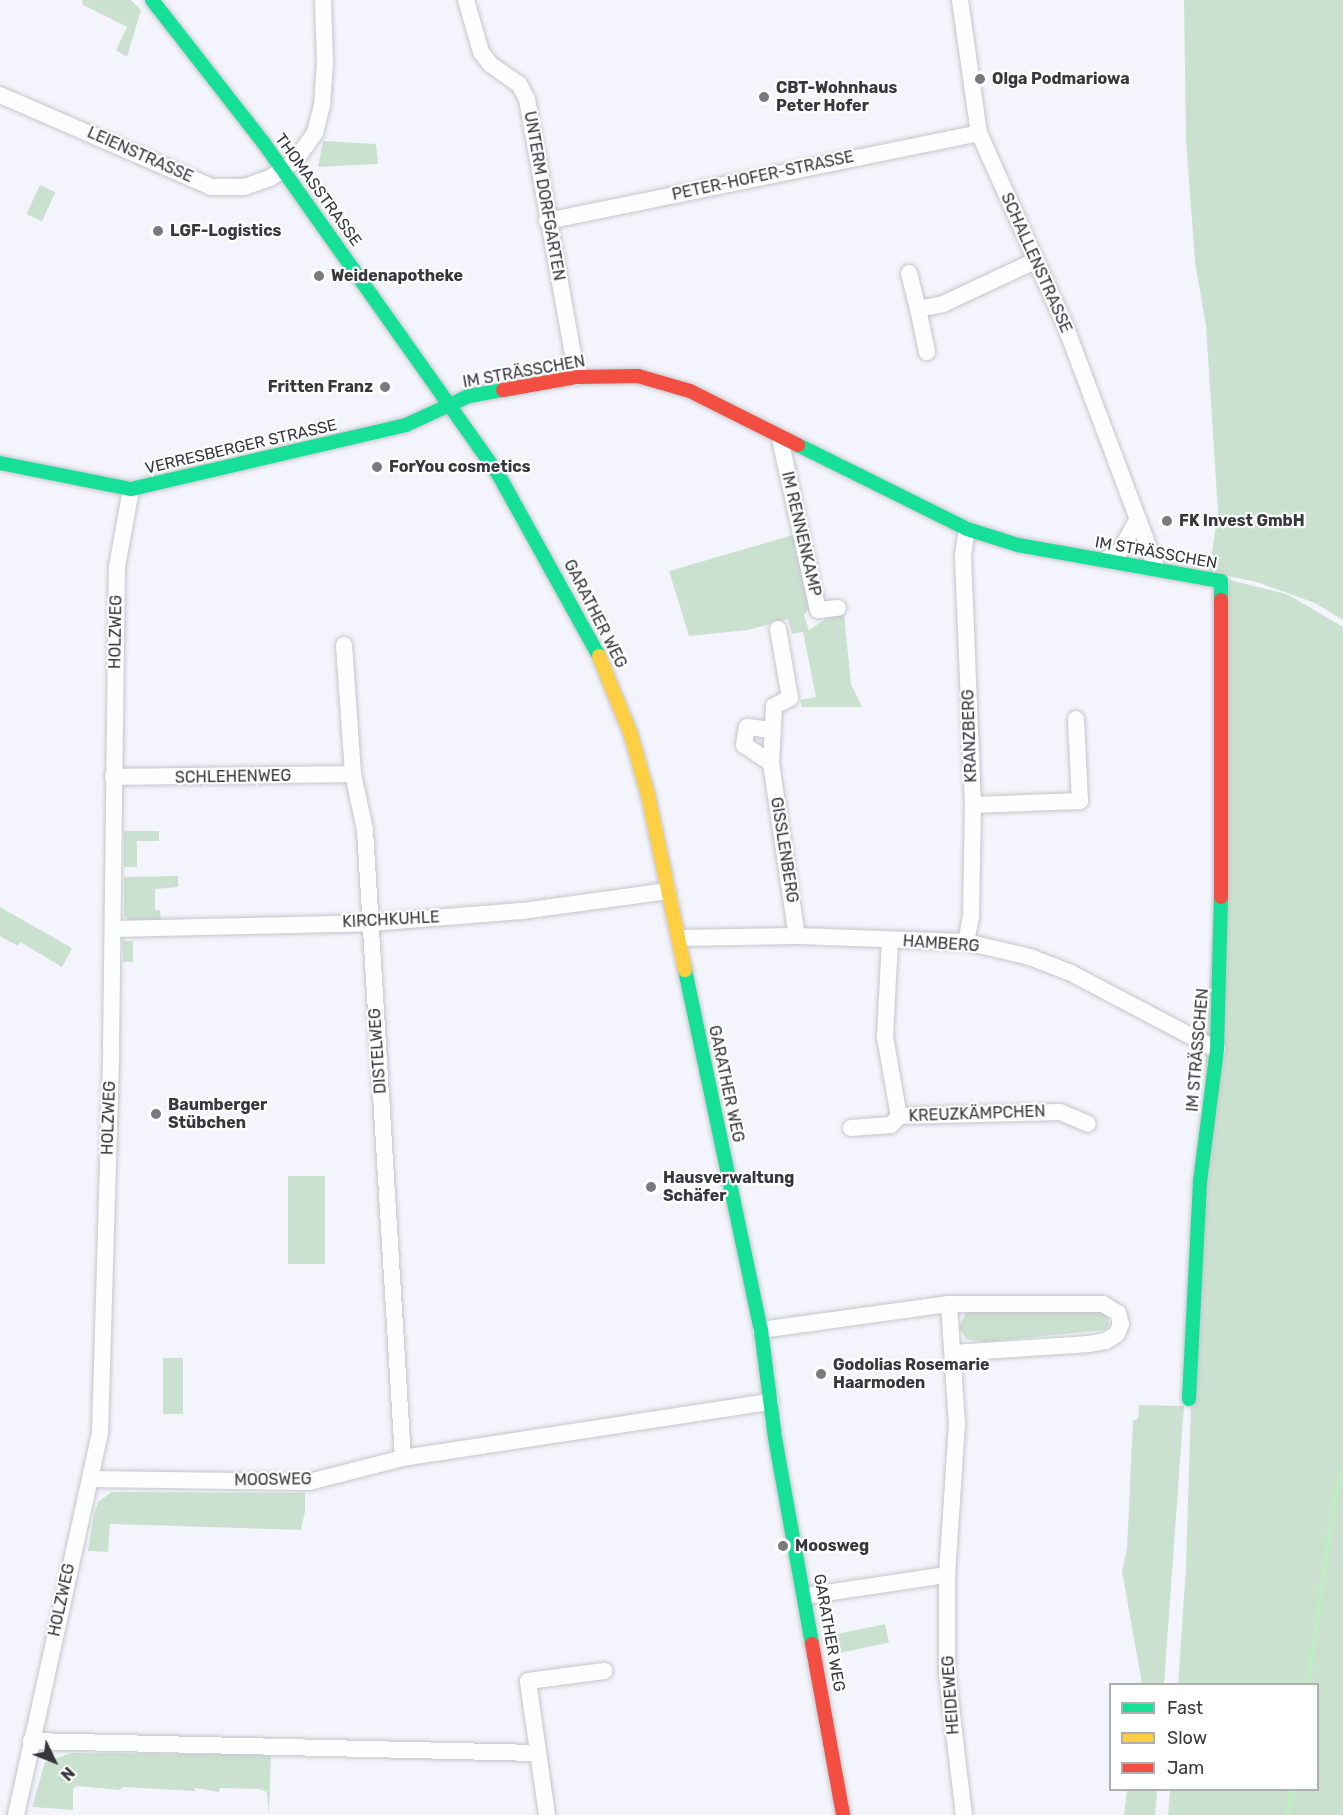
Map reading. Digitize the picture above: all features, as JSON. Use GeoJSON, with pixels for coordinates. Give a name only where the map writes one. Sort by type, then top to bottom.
{"type":"FeatureCollection","features":[{"type":"Feature","properties":{"kind":"street","name":"THOMASSTRASSE"},"geometry":{"type":"LineString","coordinates":[[152,0],[283,170],[450,404]]}},
{"type":"Feature","properties":{"kind":"street"},"geometry":{"type":"LineString","coordinates":[[283,170],[315,133],[322,105],[326,35],[323,0]]}},
{"type":"Feature","properties":{"kind":"street","name":"UNTERM DORFGARTEN"},"geometry":{"type":"LineString","coordinates":[[466,0],[481,52],[490,64],[525,91],[577,377]]}},
{"type":"Feature","properties":{"kind":"street","name":"SCHALLENSTRASSE"},"geometry":{"type":"LineString","coordinates":[[960,0],[979,133],[1065,325],[1156,567]]}},
{"type":"Feature","properties":{"kind":"street","name":"LEIENSTRASSE"},"geometry":{"type":"LineString","coordinates":[[0,95],[212,187],[244,187],[283,170]]}},
{"type":"Feature","properties":{"kind":"street","name":"PETER-HOFER-STRASSE"},"geometry":{"type":"LineString","coordinates":[[547,221],[979,133]]}},
{"type":"Feature","properties":{"kind":"street"},"geometry":{"type":"LineString","coordinates":[[918,309],[943,304],[1035,261]]}},
{"type":"Feature","properties":{"kind":"street"},"geometry":{"type":"LineString","coordinates":[[909,273],[927,352]]}},
{"type":"Feature","properties":{"kind":"street","name":"IM STRÄSSCHEN"},"geometry":{"type":"LineString","coordinates":[[450,404],[469,396],[577,377],[638,376],[690,391],[780,439],[967,529],[1018,545],[1156,567],[1221,582],[1221,983],[1217,1050],[1200,1182],[1189,1399]]}},
{"type":"Feature","properties":{"kind":"street","name":"VERRESBERGER STRASSE"},"geometry":{"type":"LineString","coordinates":[[0,463],[131,489],[230,470],[406,425],[450,404]]}},
{"type":"Feature","properties":{"kind":"street","name":"GARATHER WEG"},"geometry":{"type":"LineString","coordinates":[[450,404],[520,510],[604,666],[641,768],[761,1330],[771,1402],[843,1815]]}},
{"type":"Feature","properties":{"kind":"street","name":"IM RENNENKAMP"},"geometry":{"type":"LineString","coordinates":[[780,439],[819,610],[838,608]]}},
{"type":"Feature","properties":{"kind":"street","name":"HOLZWEG"},"geometry":{"type":"LineString","coordinates":[[16,1815],[69,1566],[92,1479],[100,1432],[105,1353],[117,567],[131,489]]}},
{"type":"Feature","properties":{"kind":"street"},"geometry":{"type":"LineString","coordinates":[[1107,559],[1120,551],[1137,520]]}},
{"type":"Feature","properties":{"kind":"street","name":"KRANZBERG"},"geometry":{"type":"LineString","coordinates":[[966,942],[971,916],[973,805],[963,556],[967,529]]}},
{"type":"Feature","properties":{"kind":"street","name":"GISSLENBERG"},"geometry":{"type":"LineString","coordinates":[[777,629],[790,698],[774,706],[771,763],[797,936]]}},
{"type":"Feature","properties":{"kind":"street","name":"DISTELWEG"},"geometry":{"type":"LineString","coordinates":[[344,645],[352,774],[365,830],[403,1458]]}},
{"type":"Feature","properties":{"kind":"street"},"geometry":{"type":"LineString","coordinates":[[973,805],[1080,801],[1076,719]]}},
{"type":"Feature","properties":{"kind":"street"},"geometry":{"type":"LineString","coordinates":[[771,763],[744,745],[747,727],[772,729]]}},
{"type":"Feature","properties":{"kind":"street","name":"SCHLEHENWEG"},"geometry":{"type":"LineString","coordinates":[[112,777],[352,774]]}},
{"type":"Feature","properties":{"kind":"street","name":"KIRCHKUHLE"},"geometry":{"type":"LineString","coordinates":[[113,929],[370,923],[522,911],[668,891]]}},
{"type":"Feature","properties":{"kind":"street","name":"HAMBERG"},"geometry":{"type":"LineString","coordinates":[[679,938],[797,936],[966,942],[1030,957],[1071,973],[1217,1050]]}},
{"type":"Feature","properties":{"kind":"street","name":"KREUZKÄMPCHEN"},"geometry":{"type":"LineString","coordinates":[[890,940],[885,1037],[899,1116]]}},
{"type":"Feature","properties":{"kind":"street","name":"KREUZKÄMPCHEN"},"geometry":{"type":"LineString","coordinates":[[851,1128],[891,1125],[899,1116],[1060,1112],[1088,1124]]}},
{"type":"Feature","properties":{"kind":"street"},"geometry":{"type":"LineString","coordinates":[[761,1330],[949,1304],[1103,1304],[1118,1313],[1121,1324],[1117,1334],[1106,1341],[953,1353]]}},
{"type":"Feature","properties":{"kind":"street","name":"HEIDEWEG"},"geometry":{"type":"LineString","coordinates":[[949,1304],[953,1353],[955,1494],[947,1575],[947,1673],[964,1815]]}},
{"type":"Feature","properties":{"kind":"street","name":"MOOSWEG"},"geometry":{"type":"LineString","coordinates":[[92,1479],[309,1482],[403,1458],[771,1402]]}},
{"type":"Feature","properties":{"kind":"street"},"geometry":{"type":"LineString","coordinates":[[806,1596],[947,1575]]}},
{"type":"Feature","properties":{"kind":"street"},"geometry":{"type":"LineString","coordinates":[[547,1815],[528,1681],[604,1671]]}},
{"type":"Feature","properties":{"kind":"street"},"geometry":{"type":"LineString","coordinates":[[32,1741],[537,1753]]}},
{"type":"Feature","properties":{"kind":"green space"},"geometry":{"type":"Polygon","coordinates":[[[82,0],[131,0],[141,10],[127,57],[116,50],[127,27],[83,5],[82,0]]]}},
{"type":"Feature","properties":{"kind":"green space"},"geometry":{"type":"Polygon","coordinates":[[[1184,0],[1343,0],[1343,620],[1315,603],[1257,582],[1209,572],[1218,512],[1206,326],[1195,262],[1186,140],[1184,0]]]}},
{"type":"Feature","properties":{"kind":"green space"},"geometry":{"type":"Polygon","coordinates":[[[323,141],[376,144],[378,164],[318,167],[323,141]]]}},
{"type":"Feature","properties":{"kind":"green space"},"geometry":{"type":"Polygon","coordinates":[[[40,185],[55,192],[42,221],[26,214],[40,185]]]}},
{"type":"Feature","properties":{"kind":"green space"},"geometry":{"type":"Polygon","coordinates":[[[793,535],[811,606],[804,615],[809,630],[829,617],[844,614],[851,684],[862,707],[802,707],[800,700],[816,697],[803,632],[792,634],[788,619],[748,630],[689,636],[669,571],[793,535]]]}},
{"type":"Feature","properties":{"kind":"green space"},"geometry":{"type":"Polygon","coordinates":[[[1229,580],[1287,594],[1343,627],[1343,1815],[1168,1815],[1170,1791],[1319,1791],[1319,1683],[1178,1683],[1186,1567],[1194,1307],[1229,580]]]}},
{"type":"Feature","properties":{"kind":"green space"},"geometry":{"type":"Polygon","coordinates":[[[124,831],[159,831],[159,841],[137,841],[137,867],[124,867],[124,831]]]}},
{"type":"Feature","properties":{"kind":"green space"},"geometry":{"type":"Polygon","coordinates":[[[178,876],[178,887],[155,889],[155,910],[160,910],[161,921],[133,922],[124,916],[124,877],[178,876]]]}},
{"type":"Feature","properties":{"kind":"green space"},"geometry":{"type":"Polygon","coordinates":[[[0,907],[72,948],[62,967],[20,942],[18,946],[0,936],[0,907]]]}},
{"type":"Feature","properties":{"kind":"green space"},"geometry":{"type":"Polygon","coordinates":[[[123,941],[133,941],[133,962],[123,962],[123,941]]]}},
{"type":"Feature","properties":{"kind":"green space"},"geometry":{"type":"Polygon","coordinates":[[[288,1176],[325,1176],[325,1264],[288,1264],[288,1176]]]}},
{"type":"Feature","properties":{"kind":"green space"},"geometry":{"type":"Polygon","coordinates":[[[1092,1309],[1107,1314],[1109,1325],[1105,1330],[984,1342],[966,1339],[959,1328],[966,1312],[1092,1309]]]}},
{"type":"Feature","properties":{"kind":"green space"},"geometry":{"type":"Polygon","coordinates":[[[163,1358],[183,1358],[183,1414],[163,1414],[163,1358]]]}},
{"type":"Feature","properties":{"kind":"green space"},"geometry":{"type":"Polygon","coordinates":[[[1139,1405],[1184,1406],[1164,1683],[1142,1683],[1122,1571],[1127,1549],[1133,1420],[1138,1419],[1139,1405]]]}},
{"type":"Feature","properties":{"kind":"green space"},"geometry":{"type":"Polygon","coordinates":[[[112,1492],[305,1493],[305,1511],[301,1530],[110,1524],[108,1552],[88,1551],[94,1513],[99,1501],[112,1492]]]}},
{"type":"Feature","properties":{"kind":"green space"},"geometry":{"type":"Polygon","coordinates":[[[885,1624],[889,1643],[832,1655],[828,1636],[885,1624]]]}},
{"type":"Feature","properties":{"kind":"green space"},"geometry":{"type":"Polygon","coordinates":[[[72,1753],[271,1755],[269,1815],[267,1792],[259,1789],[220,1788],[219,1792],[195,1788],[195,1791],[123,1787],[120,1790],[77,1786],[73,1789],[73,1810],[32,1807],[45,1762],[72,1753]]]}},
{"type":"Feature","properties":{"kind":"green space"},"geometry":{"type":"Polygon","coordinates":[[[1127,1791],[1157,1791],[1155,1815],[1124,1815],[1127,1791]]]}},
{"type":"Feature","properties":{"kind":"waterway"},"geometry":{"type":"LineString","coordinates":[[1307,1683],[1335,1495],[1343,1468]]}},
{"type":"Feature","properties":{"kind":"waterway"},"geometry":{"type":"LineString","coordinates":[[1287,1815],[1291,1791]]}},
{"type":"Feature","properties":{"kind":"traffic: fast"},"geometry":{"type":"LineString","coordinates":[[152,0],[263,142],[497,472],[599,656]]}},
{"type":"Feature","properties":{"kind":"traffic: fast"},"geometry":{"type":"LineString","coordinates":[[0,463],[131,489],[406,425],[469,396],[503,390]]}},
{"type":"Feature","properties":{"kind":"traffic: fast"},"geometry":{"type":"LineString","coordinates":[[798,445],[967,529],[1018,545],[1221,581],[1221,600]]}},
{"type":"Feature","properties":{"kind":"traffic: fast"},"geometry":{"type":"LineString","coordinates":[[1189,1399],[1200,1182],[1217,1050],[1221,897]]}},
{"type":"Feature","properties":{"kind":"traffic: fast"},"geometry":{"type":"LineString","coordinates":[[685,970],[761,1330],[775,1438],[812,1644]]}},
{"type":"Feature","properties":{"kind":"traffic: slow"},"geometry":{"type":"LineString","coordinates":[[599,656],[631,735],[648,795],[685,970]]}},
{"type":"Feature","properties":{"kind":"traffic: jam"},"geometry":{"type":"LineString","coordinates":[[503,390],[577,377],[638,376],[690,391],[798,445]]}},
{"type":"Feature","properties":{"kind":"traffic: jam"},"geometry":{"type":"LineString","coordinates":[[1221,600],[1221,897]]}},
{"type":"Feature","properties":{"kind":"traffic: jam"},"geometry":{"type":"LineString","coordinates":[[812,1644],[843,1815]]}},
{"type":"Feature","properties":{"kind":"place","name":"Olga Podmariowa"},"geometry":{"type":"Point","coordinates":[980,79]}},
{"type":"Feature","properties":{"kind":"place","name":"CBT-Wohnhaus Peter Hofer"},"geometry":{"type":"Point","coordinates":[764,97]}},
{"type":"Feature","properties":{"kind":"place","name":"LGF-Logistics"},"geometry":{"type":"Point","coordinates":[158,231]}},
{"type":"Feature","properties":{"kind":"place","name":"Weidenapotheke"},"geometry":{"type":"Point","coordinates":[319,276]}},
{"type":"Feature","properties":{"kind":"place","name":"Fritten Franz"},"geometry":{"type":"Point","coordinates":[385,387]}},
{"type":"Feature","properties":{"kind":"place","name":"ForYou cosmetics"},"geometry":{"type":"Point","coordinates":[377,467]}},
{"type":"Feature","properties":{"kind":"place","name":"FK Invest GmbH"},"geometry":{"type":"Point","coordinates":[1167,521]}},
{"type":"Feature","properties":{"kind":"place","name":"Baumberger Stübchen"},"geometry":{"type":"Point","coordinates":[156,1114]}},
{"type":"Feature","properties":{"kind":"place","name":"Hausverwaltung Schäfer"},"geometry":{"type":"Point","coordinates":[651,1187]}},
{"type":"Feature","properties":{"kind":"place","name":"Godolias Rosemarie Haarmoden"},"geometry":{"type":"Point","coordinates":[821,1374]}},
{"type":"Feature","properties":{"kind":"place","name":"Moosweg"},"geometry":{"type":"Point","coordinates":[783,1546]}}]}
